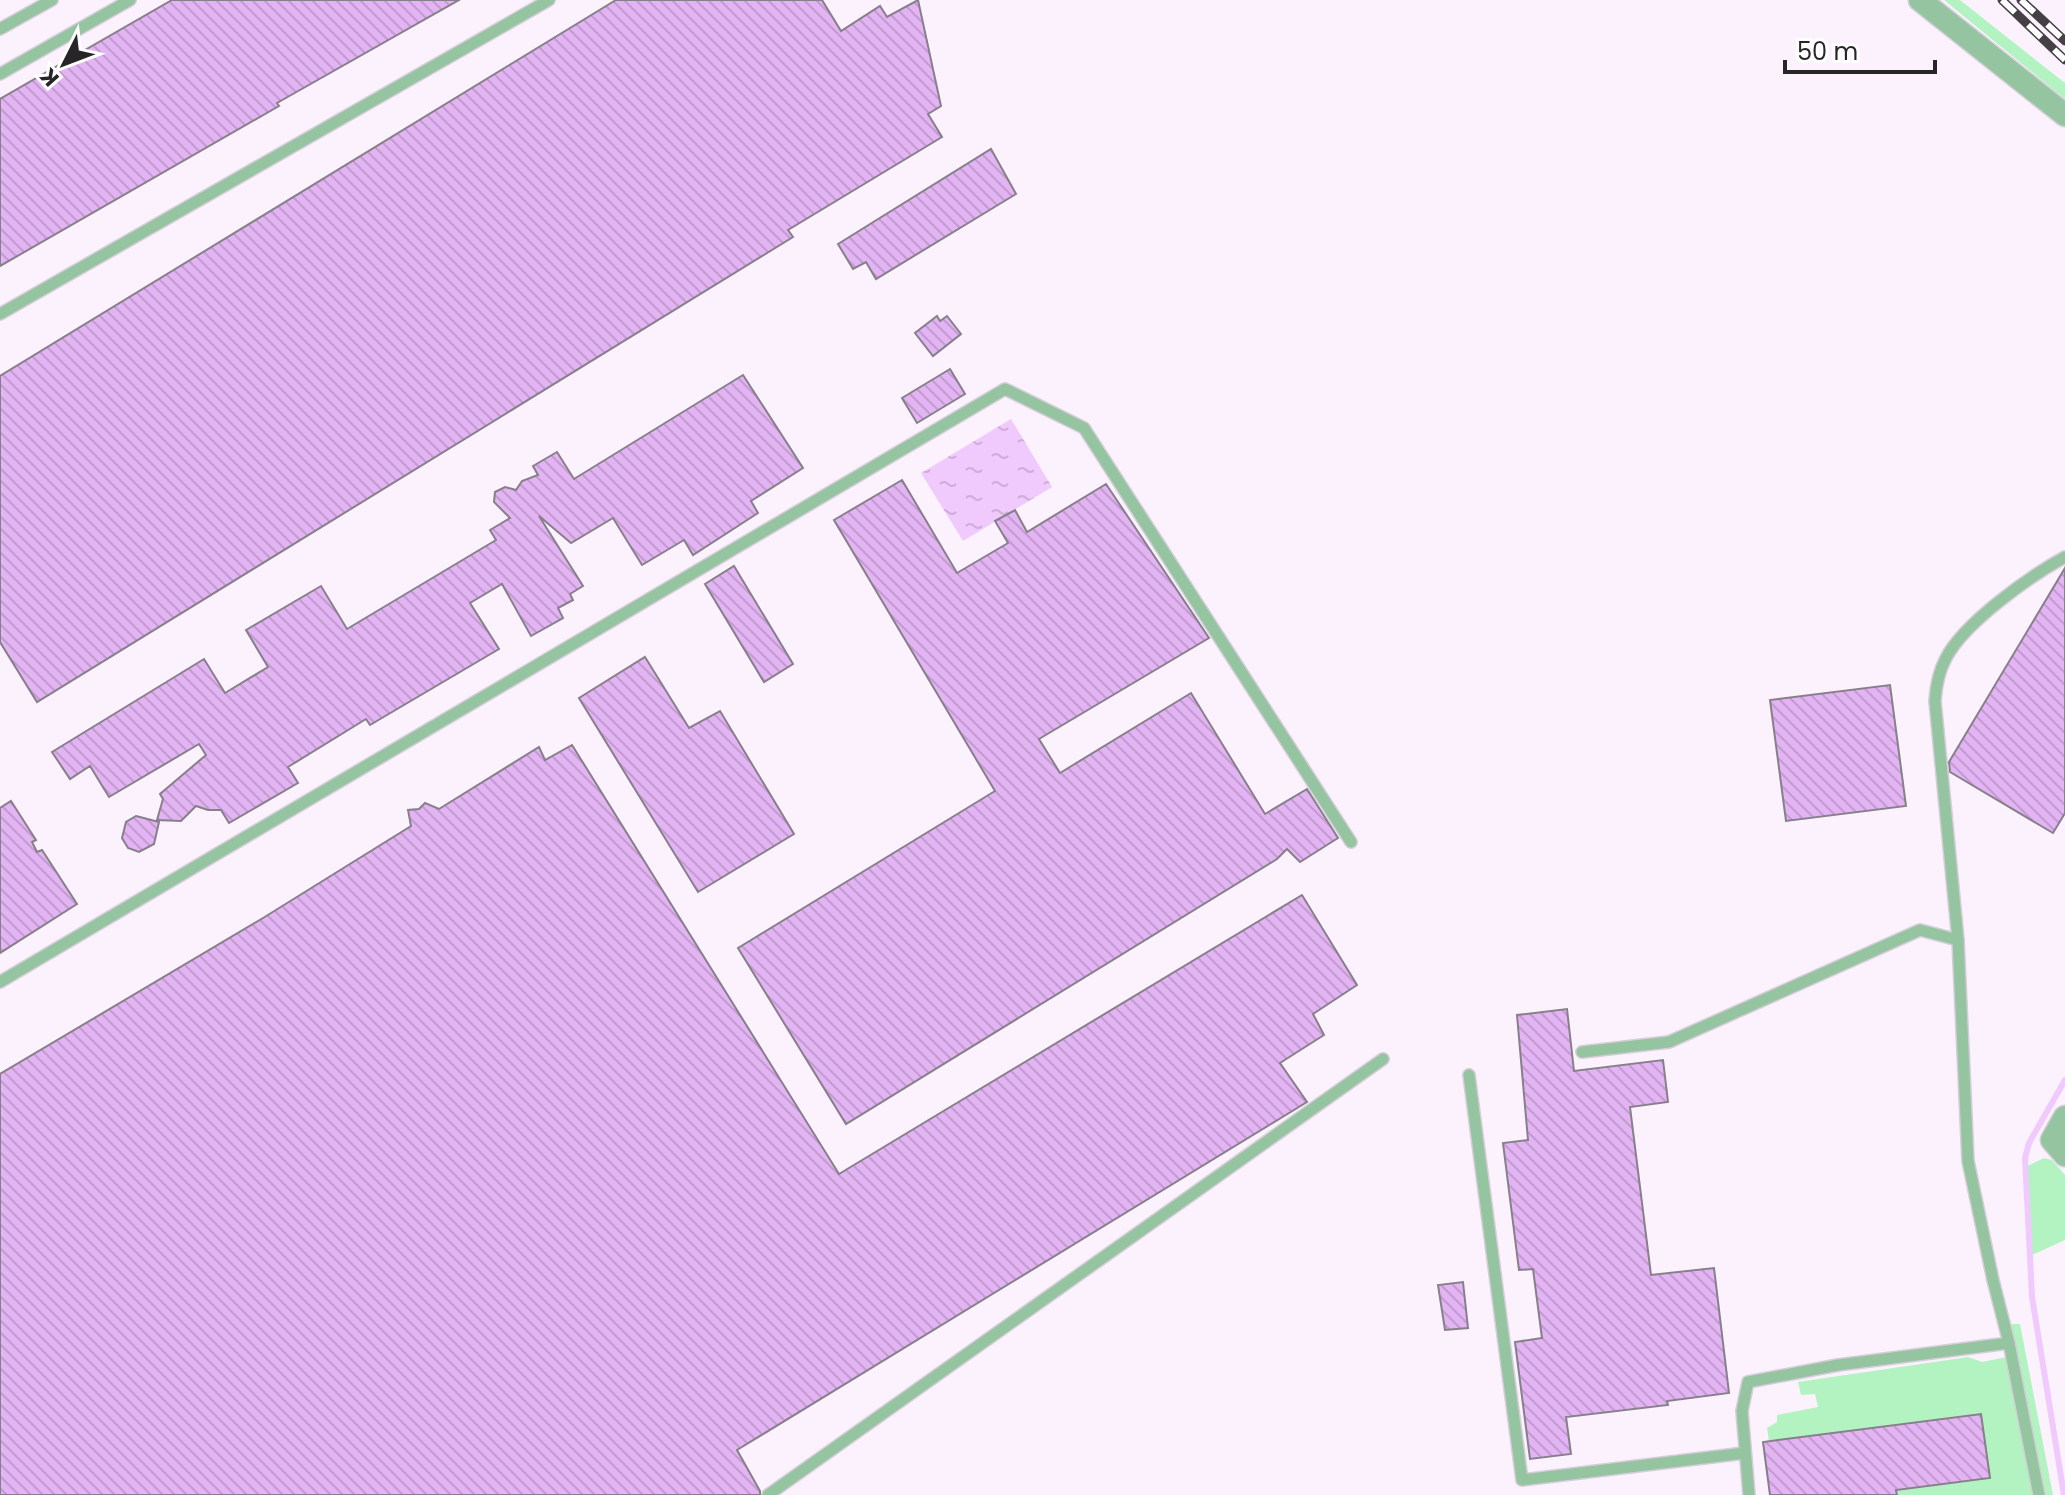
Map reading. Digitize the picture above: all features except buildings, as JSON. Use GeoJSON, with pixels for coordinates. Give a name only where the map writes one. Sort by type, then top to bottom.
{"type":"FeatureCollection","features":[{"type":"Feature","properties":{"kind":"street"},"geometry":{"type":"LineString","coordinates":[[1920,0],[2065,115]]}},
{"type":"Feature","properties":{"kind":"street"},"geometry":{"type":"LineString","coordinates":[[2058,1148],[2065,1117]]}},
{"type":"Feature","properties":{"kind":"lane"},"geometry":{"type":"LineString","coordinates":[[0,29],[52,0]]}},
{"type":"Feature","properties":{"kind":"lane"},"geometry":{"type":"LineString","coordinates":[[0,74],[130,0]]}},
{"type":"Feature","properties":{"kind":"lane"},"geometry":{"type":"LineString","coordinates":[[0,314],[549,0]]}},
{"type":"Feature","properties":{"kind":"lane"},"geometry":{"type":"LineString","coordinates":[[0,982],[1005,389],[1084,428],[1351,842]]}},
{"type":"Feature","properties":{"kind":"lane"},"geometry":{"type":"LineString","coordinates":[[2039,1495],[1968,1161],[1958,940],[1935,701],[1936,687],[1946,657],[1964,634],[2022,584],[2065,557]]}},
{"type":"Feature","properties":{"kind":"lane"},"geometry":{"type":"LineString","coordinates":[[1582,1052],[1669,1042],[1920,930],[1958,940]]}},
{"type":"Feature","properties":{"kind":"lane"},"geometry":{"type":"LineString","coordinates":[[768,1495],[1383,1059]]}},
{"type":"Feature","properties":{"kind":"lane"},"geometry":{"type":"LineString","coordinates":[[1469,1075],[1522,1480],[1745,1453]]}},
{"type":"Feature","properties":{"kind":"lane"},"geometry":{"type":"LineString","coordinates":[[1749,1495],[1742,1411],[1748,1382],[1838,1365],[2009,1343]]}},
{"type":"Feature","properties":{"kind":"green space"},"geometry":{"type":"Polygon","coordinates":[[[1944,0],[1960,0],[2065,83],[2065,99],[1944,0]]]}},
{"type":"Feature","properties":{"kind":"green space"},"geometry":{"type":"Polygon","coordinates":[[[2044,1158],[2052,1160],[2065,1175],[2065,1240],[2030,1256],[2025,1167],[2044,1158]]]}},
{"type":"Feature","properties":{"kind":"green space"},"geometry":{"type":"Polygon","coordinates":[[[2011,1324],[2020,1324],[2053,1495],[2044,1495],[2011,1324]]]}},
{"type":"Feature","properties":{"kind":"green space"},"geometry":{"type":"Polygon","coordinates":[[[1968,1357],[1982,1362],[2007,1357],[2034,1495],[1897,1495],[1896,1490],[1769,1441],[1767,1428],[1777,1422],[1777,1415],[1818,1407],[1815,1394],[1801,1395],[1798,1382],[1968,1357]]]}},
{"type":"Feature","properties":{"kind":"water"},"geometry":{"type":"Polygon","coordinates":[[[1011,419],[1052,487],[963,541],[921,473],[1011,419]]]}},
{"type":"Feature","properties":{"kind":"waterway"},"geometry":{"type":"LineString","coordinates":[[2064,1495],[2032,1297],[2025,1158],[2029,1143],[2065,1080]]}},
{"type":"Feature","properties":{"kind":"railway"},"geometry":{"type":"LineString","coordinates":[[2002,0],[2065,60]]}},
{"type":"Feature","properties":{"kind":"railway"},"geometry":{"type":"LineString","coordinates":[[2021,0],[2065,41]]}}]}
